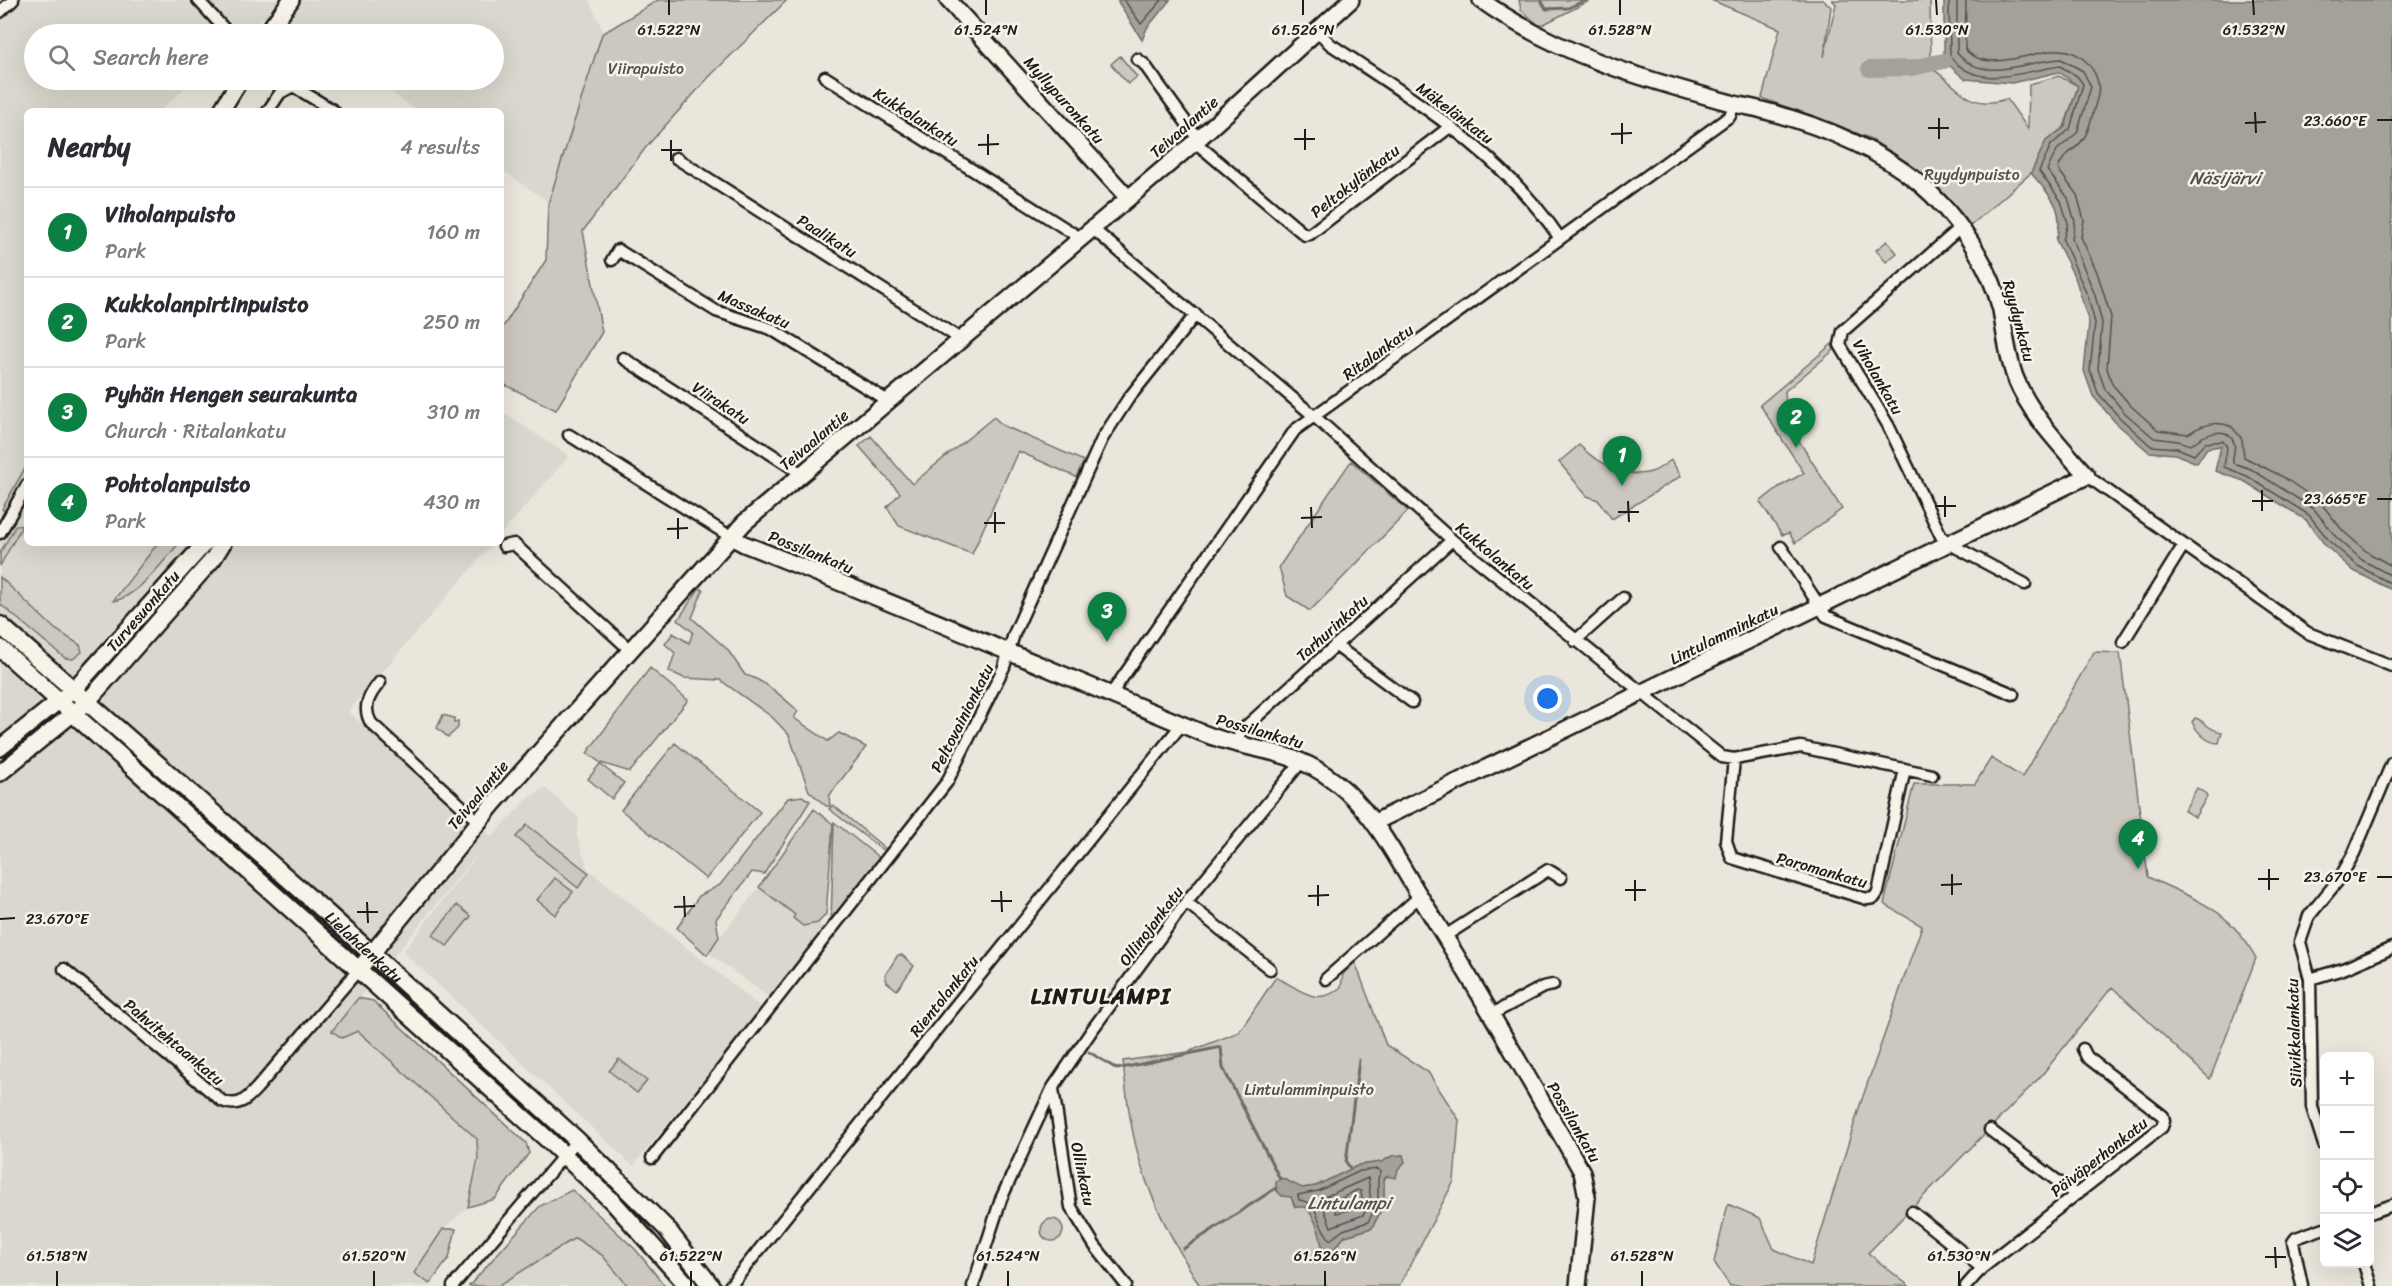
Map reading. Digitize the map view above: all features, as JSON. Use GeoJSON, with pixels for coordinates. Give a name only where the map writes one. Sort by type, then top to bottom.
{"type":"FeatureCollection","features":[{"type":"Feature","properties":{"kind":"main road","name":"Lielahdenkatu"},"geometry":{"type":"LineString","coordinates":[[0,625],[75,688],[140,750],[372,954],[577,1140],[666,1228],[711,1286]]}},
{"type":"Feature","properties":{"kind":"main road","name":"Lielahdenkatu"},"geometry":{"type":"LineString","coordinates":[[0,648],[360,968],[563,1154],[621,1209],[688,1286]]}},
{"type":"Feature","properties":{"kind":"street"},"geometry":{"type":"LineString","coordinates":[[0,12],[14,0]]}},
{"type":"Feature","properties":{"kind":"street"},"geometry":{"type":"LineString","coordinates":[[198,0],[220,24]]}},
{"type":"Feature","properties":{"kind":"street"},"geometry":{"type":"LineString","coordinates":[[273,24],[291,0]]}},
{"type":"Feature","properties":{"kind":"street","name":"Myllypuronkatu"},"geometry":{"type":"LineString","coordinates":[[948,0],[1128,198]]}},
{"type":"Feature","properties":{"kind":"street","name":"Teivaalantie"},"geometry":{"type":"LineString","coordinates":[[360,968],[479,822],[731,537],[802,474],[1197,141],[1351,0]]}},
{"type":"Feature","properties":{"kind":"street","name":"Ryydynkatu"},"geometry":{"type":"LineString","coordinates":[[1481,0],[1536,36],[1590,60],[1734,104],[1789,118],[1874,153],[1918,183],[1959,228],[1982,262],[1994,290],[2010,360],[2024,395],[2043,425],[2087,476],[2308,633],[2392,666]]}},
{"type":"Feature","properties":{"kind":"street","name":"Mäkelänkatu"},"geometry":{"type":"LineString","coordinates":[[1317,32],[1330,44],[1451,126],[1509,174],[1541,210],[1559,237]]}},
{"type":"Feature","properties":{"kind":"street"},"geometry":{"type":"LineString","coordinates":[[1137,59],[1144,64],[1197,141]]}},
{"type":"Feature","properties":{"kind":"street","name":"Kukkolankatu"},"geometry":{"type":"LineString","coordinates":[[825,77],[1088,234],[1196,314],[1452,540],[1722,757],[1734,759]]}},
{"type":"Feature","properties":{"kind":"street"},"geometry":{"type":"LineString","coordinates":[[223,108],[234,90]]}},
{"type":"Feature","properties":{"kind":"street"},"geometry":{"type":"LineString","coordinates":[[270,108],[280,93],[286,90]]}},
{"type":"Feature","properties":{"kind":"street"},"geometry":{"type":"LineString","coordinates":[[300,90],[329,108]]}},
{"type":"Feature","properties":{"kind":"street","name":"Ritalankatu"},"geometry":{"type":"LineString","coordinates":[[1111,694],[1294,430],[1730,116],[1734,104]]}},
{"type":"Feature","properties":{"kind":"street","name":"Peltokylänkatu"},"geometry":{"type":"LineString","coordinates":[[1197,141],[1305,235],[1310,234],[1451,126]]}},
{"type":"Feature","properties":{"kind":"street","name":"Paalikatu"},"geometry":{"type":"LineString","coordinates":[[676,158],[962,340]]}},
{"type":"Feature","properties":{"kind":"street","name":"Viholankatu"},"geometry":{"type":"LineString","coordinates":[[1948,543],[1941,536],[1894,435],[1840,339],[1846,327],[1959,228]]}},
{"type":"Feature","properties":{"kind":"street","name":"Massakatu"},"geometry":{"type":"LineString","coordinates":[[612,260],[618,250],[716,311],[771,329],[888,401]]}},
{"type":"Feature","properties":{"kind":"street","name":"Peltovainionkatu"},"geometry":{"type":"LineString","coordinates":[[652,1158],[947,782],[1004,668],[1009,651],[1102,439],[1128,399],[1196,314]]}},
{"type":"Feature","properties":{"kind":"street","name":"Viirakatu"},"geometry":{"type":"LineString","coordinates":[[623,358],[802,474]]}},
{"type":"Feature","properties":{"kind":"street"},"geometry":{"type":"LineString","coordinates":[[569,435],[731,537]]}},
{"type":"Feature","properties":{"kind":"street","name":"Lintulamminkatu"},"geometry":{"type":"LineString","coordinates":[[1375,822],[1820,608],[2087,476]]}},
{"type":"Feature","properties":{"kind":"street"},"geometry":{"type":"LineString","coordinates":[[0,533],[24,490]]}},
{"type":"Feature","properties":{"kind":"street","name":"Possilankatu"},"geometry":{"type":"LineString","coordinates":[[731,537],[1214,737],[1302,761],[1343,788],[1375,822],[1492,1014],[1587,1185],[1578,1286]]}},
{"type":"Feature","properties":{"kind":"street","name":"Tarhurinkatu"},"geometry":{"type":"LineString","coordinates":[[1237,742],[1240,731],[1452,540]]}},
{"type":"Feature","properties":{"kind":"street"},"geometry":{"type":"LineString","coordinates":[[1948,543],[2025,584]]}},
{"type":"Feature","properties":{"kind":"street"},"geometry":{"type":"LineString","coordinates":[[504,546],[514,544],[629,650]]}},
{"type":"Feature","properties":{"kind":"street","name":"Turvesuonkatu"},"geometry":{"type":"LineString","coordinates":[[0,748],[75,688],[202,546]]}},
{"type":"Feature","properties":{"kind":"street","name":"Turvesuonkatu"},"geometry":{"type":"LineString","coordinates":[[0,773],[75,714],[88,701],[213,559],[221,546]]}},
{"type":"Feature","properties":{"kind":"street"},"geometry":{"type":"LineString","coordinates":[[2123,642],[2183,546]]}},
{"type":"Feature","properties":{"kind":"street"},"geometry":{"type":"LineString","coordinates":[[1781,548],[1820,608],[1830,618],[2013,694]]}},
{"type":"Feature","properties":{"kind":"street"},"geometry":{"type":"LineString","coordinates":[[1575,641],[1623,598]]}},
{"type":"Feature","properties":{"kind":"street"},"geometry":{"type":"LineString","coordinates":[[1335,645],[1412,702]]}},
{"type":"Feature","properties":{"kind":"street"},"geometry":{"type":"LineString","coordinates":[[380,682],[367,701],[366,710],[371,723],[479,822]]}},
{"type":"Feature","properties":{"kind":"street","name":"Rientolankatu"},"geometry":{"type":"LineString","coordinates":[[730,1286],[1182,724]]}},
{"type":"Feature","properties":{"kind":"street"},"geometry":{"type":"LineString","coordinates":[[1734,759],[1801,747],[1932,775]]}},
{"type":"Feature","properties":{"kind":"street","name":"Paromankatu"},"geometry":{"type":"LineString","coordinates":[[1734,759],[1726,841],[1732,858],[1867,899],[1874,898],[1878,892],[1905,769]]}},
{"type":"Feature","properties":{"kind":"street","name":"Ollinojankatu"},"geometry":{"type":"LineString","coordinates":[[973,1286],[1001,1199],[1052,1089],[1092,1030],[1186,902],[1302,761]]}},
{"type":"Feature","properties":{"kind":"street","name":"Siivikkalankatu"},"geometry":{"type":"LineString","coordinates":[[2320,1130],[2312,1107],[2310,1088],[2310,979],[2301,953],[2303,930],[2354,854],[2392,763]]}},
{"type":"Feature","properties":{"kind":"street"},"geometry":{"type":"LineString","coordinates":[[1445,936],[1548,870],[1561,878]]}},
{"type":"Feature","properties":{"kind":"street"},"geometry":{"type":"LineString","coordinates":[[1326,979],[1420,896]]}},
{"type":"Feature","properties":{"kind":"street"},"geometry":{"type":"LineString","coordinates":[[1186,902],[1270,969]]}},
{"type":"Feature","properties":{"kind":"street"},"geometry":{"type":"LineString","coordinates":[[2310,979],[2343,969],[2392,948]]}},
{"type":"Feature","properties":{"kind":"street","name":"Pahvitehtaankatu"},"geometry":{"type":"LineString","coordinates":[[64,969],[222,1101],[230,1105],[241,1104],[257,1088],[360,968]]}},
{"type":"Feature","properties":{"kind":"street"},"geometry":{"type":"LineString","coordinates":[[1492,1014],[1553,984]]}},
{"type":"Feature","properties":{"kind":"street","name":"Päiväperhonkatu"},"geometry":{"type":"LineString","coordinates":[[1965,1286],[1982,1268],[2153,1134],[2164,1121],[2163,1116],[2087,1057],[2083,1049]]}},
{"type":"Feature","properties":{"kind":"street","name":"Ollinkatu"},"geometry":{"type":"LineString","coordinates":[[1052,1089],[1071,1208],[1095,1246],[1126,1285]]}},
{"type":"Feature","properties":{"kind":"street"},"geometry":{"type":"LineString","coordinates":[[1990,1130],[2076,1195]]}},
{"type":"Feature","properties":{"kind":"street"},"geometry":{"type":"LineString","coordinates":[[453,1286],[577,1140]]}},
{"type":"Feature","properties":{"kind":"street"},"geometry":{"type":"LineString","coordinates":[[2374,1212],[2392,1205]]}},
{"type":"Feature","properties":{"kind":"street"},"geometry":{"type":"LineString","coordinates":[[1911,1212],[1982,1268]]}},
{"type":"Feature","properties":{"kind":"street"},"geometry":{"type":"LineString","coordinates":[[2302,1285],[2293,1242],[2296,1238],[2320,1230]]}},
{"type":"Feature","properties":{"kind":"street"},"geometry":{"type":"LineString","coordinates":[[2366,1268],[2371,1286]]}},
{"type":"Feature","properties":{"kind":"shaded area"},"geometry":{"type":"Polygon","coordinates":[[[0,0],[589,0],[604,33],[550,203],[504,171],[504,108],[414,108],[388,90],[504,90],[504,24],[293,24],[274,11],[255,24],[24,24],[24,90],[182,90],[163,108],[24,108],[24,546],[490,546],[348,712],[492,837],[528,798],[545,788],[579,818],[577,836],[588,869],[762,1008],[633,1166],[403,952],[486,844],[332,1031],[357,1031],[477,1139],[478,1158],[468,1207],[443,1229],[414,1273],[432,1286],[0,1286],[0,0]]]}},
{"type":"Feature","properties":{"kind":"shaded area"},"geometry":{"type":"Polygon","coordinates":[[[504,413],[569,456],[504,531],[504,413]]]}},
{"type":"Feature","properties":{"kind":"shaded area"},"geometry":{"type":"Polygon","coordinates":[[[759,887],[795,915],[803,925],[818,923],[825,930],[770,998],[708,953],[759,887]]]}},
{"type":"Feature","properties":{"kind":"shaded area"},"geometry":{"type":"Polygon","coordinates":[[[575,1238],[602,1255],[628,1286],[498,1286],[575,1238]]]}},
{"type":"Feature","properties":{"kind":"green space","name":"Viirapuisto"},"geometry":{"type":"Polygon","coordinates":[[[658,0],[787,0],[709,77],[647,146],[583,231],[602,332],[556,410],[504,384],[504,325],[546,260],[548,204],[602,34],[658,0]]]}},
{"type":"Feature","properties":{"kind":"green space"},"geometry":{"type":"Polygon","coordinates":[[[1519,0],[1591,0],[1540,26],[1521,10],[1519,0]]]}},
{"type":"Feature","properties":{"kind":"green space","name":"Ryydynpuisto"},"geometry":{"type":"Polygon","coordinates":[[[1711,0],[1823,0],[1831,7],[1824,57],[1836,4],[1832,0],[1930,0],[1931,68],[1973,99],[1993,102],[2007,99],[2028,129],[2029,84],[2059,76],[2078,86],[2064,127],[2046,141],[2031,173],[1968,228],[1921,172],[1869,138],[1762,98],[1780,29],[1711,0]]]}},
{"type":"Feature","properties":{"kind":"green space"},"geometry":{"type":"Polygon","coordinates":[[[1120,56],[1137,77],[1128,84],[1111,64],[1120,56]]]}},
{"type":"Feature","properties":{"kind":"green space"},"geometry":{"type":"Polygon","coordinates":[[[1887,241],[1897,253],[1886,262],[1876,250],[1887,241]]]}},
{"type":"Feature","properties":{"kind":"green space"},"geometry":{"type":"Polygon","coordinates":[[[1832,344],[1834,350],[1785,391],[1787,422],[1842,509],[1795,543],[1789,533],[1782,535],[1760,502],[1779,487],[1804,473],[1760,405],[1832,344]]]}},
{"type":"Feature","properties":{"kind":"green space"},"geometry":{"type":"Polygon","coordinates":[[[994,417],[1002,425],[1084,461],[1076,477],[1018,451],[972,554],[899,526],[887,507],[900,493],[859,446],[871,436],[912,484],[994,417]]]}},
{"type":"Feature","properties":{"kind":"green space"},"geometry":{"type":"Polygon","coordinates":[[[1579,445],[1602,462],[1632,473],[1642,474],[1654,471],[1671,460],[1681,476],[1612,519],[1598,500],[1587,496],[1559,462],[1579,445]]]}},
{"type":"Feature","properties":{"kind":"green space"},"geometry":{"type":"Polygon","coordinates":[[[1351,461],[1408,511],[1310,611],[1287,596],[1279,567],[1351,461]]]}},
{"type":"Feature","properties":{"kind":"green space"},"geometry":{"type":"Polygon","coordinates":[[[24,470],[24,481],[5,511],[2,509],[24,470]]]}},
{"type":"Feature","properties":{"kind":"green space"},"geometry":{"type":"Polygon","coordinates":[[[16,525],[22,526],[0,566],[0,553],[16,525]]]}},
{"type":"Feature","properties":{"kind":"green space"},"geometry":{"type":"Polygon","coordinates":[[[156,546],[176,546],[140,587],[122,599],[113,601],[156,546]]]}},
{"type":"Feature","properties":{"kind":"green space"},"geometry":{"type":"Polygon","coordinates":[[[0,577],[55,629],[80,645],[82,652],[73,659],[65,658],[0,604],[0,577]]]}},
{"type":"Feature","properties":{"kind":"green space"},"geometry":{"type":"Polygon","coordinates":[[[699,588],[703,590],[692,618],[727,649],[745,675],[759,680],[780,695],[798,711],[794,718],[828,741],[839,733],[866,747],[829,796],[830,806],[826,806],[809,791],[789,735],[772,717],[720,680],[684,678],[669,671],[675,653],[665,644],[673,633],[689,643],[693,632],[678,620],[699,588]]]}},
{"type":"Feature","properties":{"kind":"green space"},"geometry":{"type":"Polygon","coordinates":[[[2094,652],[2120,653],[2148,877],[2210,907],[2222,916],[2234,927],[2256,958],[2210,1079],[2112,987],[2041,1076],[1868,1253],[1909,1286],[1730,1286],[1714,1262],[1728,1204],[1760,1218],[1774,1249],[1811,1265],[1860,1105],[1922,926],[1884,904],[1914,784],[1975,784],[1991,758],[2022,777],[2094,652]]]}},
{"type":"Feature","properties":{"kind":"green space"},"geometry":{"type":"Polygon","coordinates":[[[650,668],[688,700],[630,772],[601,763],[587,753],[650,668]]]}},
{"type":"Feature","properties":{"kind":"green space"},"geometry":{"type":"Polygon","coordinates":[[[443,715],[454,718],[454,723],[458,721],[458,728],[448,737],[437,728],[443,715]]]}},
{"type":"Feature","properties":{"kind":"green space"},"geometry":{"type":"Polygon","coordinates":[[[2195,718],[2222,732],[2219,743],[2210,741],[2200,733],[2192,722],[2195,718]]]}},
{"type":"Feature","properties":{"kind":"green space"},"geometry":{"type":"Polygon","coordinates":[[[675,743],[760,812],[706,879],[621,810],[675,743]]]}},
{"type":"Feature","properties":{"kind":"green space"},"geometry":{"type":"Polygon","coordinates":[[[600,764],[624,783],[612,799],[588,779],[600,764]]]}},
{"type":"Feature","properties":{"kind":"green space"},"geometry":{"type":"Polygon","coordinates":[[[2197,788],[2207,797],[2195,817],[2184,811],[2197,788]]]}},
{"type":"Feature","properties":{"kind":"green space"},"geometry":{"type":"Polygon","coordinates":[[[802,796],[810,801],[764,874],[752,872],[716,919],[719,937],[707,955],[677,928],[699,896],[720,885],[788,798],[802,796]]]}},
{"type":"Feature","properties":{"kind":"green space"},"geometry":{"type":"Polygon","coordinates":[[[833,805],[886,849],[884,851],[829,809],[833,805]]]}},
{"type":"Feature","properties":{"kind":"green space"},"geometry":{"type":"Polygon","coordinates":[[[814,809],[833,824],[826,914],[818,923],[803,926],[793,918],[795,915],[759,887],[814,809]]]}},
{"type":"Feature","properties":{"kind":"green space"},"geometry":{"type":"Polygon","coordinates":[[[834,822],[881,859],[831,922],[834,822]]]}},
{"type":"Feature","properties":{"kind":"green space"},"geometry":{"type":"Polygon","coordinates":[[[527,825],[589,873],[578,888],[516,837],[527,825]]]}},
{"type":"Feature","properties":{"kind":"green space"},"geometry":{"type":"Polygon","coordinates":[[[555,878],[573,892],[555,915],[537,900],[555,878]]]}},
{"type":"Feature","properties":{"kind":"green space"},"geometry":{"type":"Polygon","coordinates":[[[457,905],[471,916],[447,946],[433,935],[457,905]]]}},
{"type":"Feature","properties":{"kind":"green space"},"geometry":{"type":"Polygon","coordinates":[[[898,955],[902,955],[914,966],[897,990],[887,982],[885,975],[898,955]]]}},
{"type":"Feature","properties":{"kind":"green space","name":"Lintulamminpuisto"},"geometry":{"type":"Polygon","coordinates":[[[1355,962],[1386,1045],[1428,1072],[1459,1120],[1454,1181],[1399,1286],[1200,1286],[1167,1227],[1146,1181],[1132,1127],[1123,1061],[1188,1052],[1239,1032],[1276,977],[1309,995],[1324,996],[1341,987],[1343,974],[1355,962]],[[1403,1155],[1392,1156],[1382,1162],[1359,1165],[1316,1186],[1302,1188],[1291,1197],[1295,1207],[1306,1207],[1313,1218],[1320,1236],[1323,1256],[1327,1257],[1345,1236],[1372,1228],[1384,1204],[1384,1179],[1398,1169],[1403,1155]]]}},
{"type":"Feature","properties":{"kind":"green space"},"geometry":{"type":"Polygon","coordinates":[[[358,998],[373,1001],[526,1143],[529,1153],[495,1199],[468,1207],[478,1159],[477,1139],[358,1031],[342,1038],[332,1031],[358,998]]]}},
{"type":"Feature","properties":{"kind":"green space"},"geometry":{"type":"Polygon","coordinates":[[[619,1059],[647,1081],[637,1093],[609,1071],[619,1059]]]}},
{"type":"Feature","properties":{"kind":"green space"},"geometry":{"type":"Polygon","coordinates":[[[572,1190],[636,1250],[665,1286],[628,1286],[602,1255],[575,1238],[498,1286],[469,1286],[540,1206],[572,1190]]]}},
{"type":"Feature","properties":{"kind":"green space"},"geometry":{"type":"Polygon","coordinates":[[[1052,1219],[1060,1222],[1063,1230],[1060,1238],[1052,1241],[1044,1238],[1041,1230],[1044,1222],[1052,1219]]]}},
{"type":"Feature","properties":{"kind":"green space"},"geometry":{"type":"Polygon","coordinates":[[[443,1229],[456,1229],[449,1258],[430,1284],[414,1273],[443,1229]]]}},
{"type":"Feature","properties":{"kind":"water"},"geometry":{"type":"Polygon","coordinates":[[[1117,0],[1170,0],[1147,28],[1142,40],[1117,0]]]}},
{"type":"Feature","properties":{"kind":"water","name":"Näsijärvi"},"geometry":{"type":"Polygon","coordinates":[[[1944,0],[2392,0],[2392,590],[2354,571],[2326,546],[2306,520],[2244,481],[2215,471],[2221,446],[2207,448],[2197,463],[2175,454],[2149,452],[2115,422],[2093,396],[2084,371],[2089,323],[2076,280],[2056,240],[2059,219],[2054,203],[2031,173],[2046,141],[2065,127],[2078,86],[2059,72],[2012,83],[1965,79],[1944,61],[1944,0]]]}},
{"type":"Feature","properties":{"kind":"water","name":"Lintulampi"},"geometry":{"type":"Polygon","coordinates":[[[1403,1155],[1405,1162],[1398,1169],[1396,1178],[1387,1176],[1384,1179],[1384,1204],[1372,1228],[1345,1236],[1327,1257],[1323,1256],[1318,1230],[1310,1212],[1306,1207],[1295,1207],[1291,1197],[1282,1196],[1276,1190],[1276,1182],[1282,1178],[1302,1188],[1316,1186],[1359,1165],[1382,1162],[1392,1156],[1403,1155]]]}},
{"type":"Feature","properties":{"kind":"waterway"},"geometry":{"type":"LineString","coordinates":[[1541,0],[1546,9],[1568,8],[1586,0]]}},
{"type":"Feature","properties":{"kind":"waterway"},"geometry":{"type":"LineString","coordinates":[[1869,69],[1912,68],[1944,61]]}},
{"type":"Feature","properties":{"kind":"waterway"},"geometry":{"type":"LineString","coordinates":[[1089,1052],[1117,1069],[1221,1047],[1223,1068],[1280,1179]]}},
{"type":"Feature","properties":{"kind":"waterway"},"geometry":{"type":"LineString","coordinates":[[1350,1168],[1346,1162],[1359,1060]]}},
{"type":"Feature","properties":{"kind":"waterway"},"geometry":{"type":"LineString","coordinates":[[1183,1249],[1276,1188]]}},
{"type":"Feature","properties":{"kind":"place","name":"Kukkolanpirtinpuisto"},"geometry":{"type":"Point","coordinates":[1796,448]}},
{"type":"Feature","properties":{"kind":"place","name":"Viholanpuisto"},"geometry":{"type":"Point","coordinates":[1622,486]}},
{"type":"Feature","properties":{"kind":"place","name":"Pyhän Hengen seurakunta"},"geometry":{"type":"Point","coordinates":[1107,642]}},
{"type":"Feature","properties":{"kind":"place","name":"Pohtolanpuisto"},"geometry":{"type":"Point","coordinates":[2138,869]}},
{"type":"Feature","properties":{"kind":"district","name":"LINTULAMPI"},"geometry":{"type":"Point","coordinates":[1101,996]}}]}
